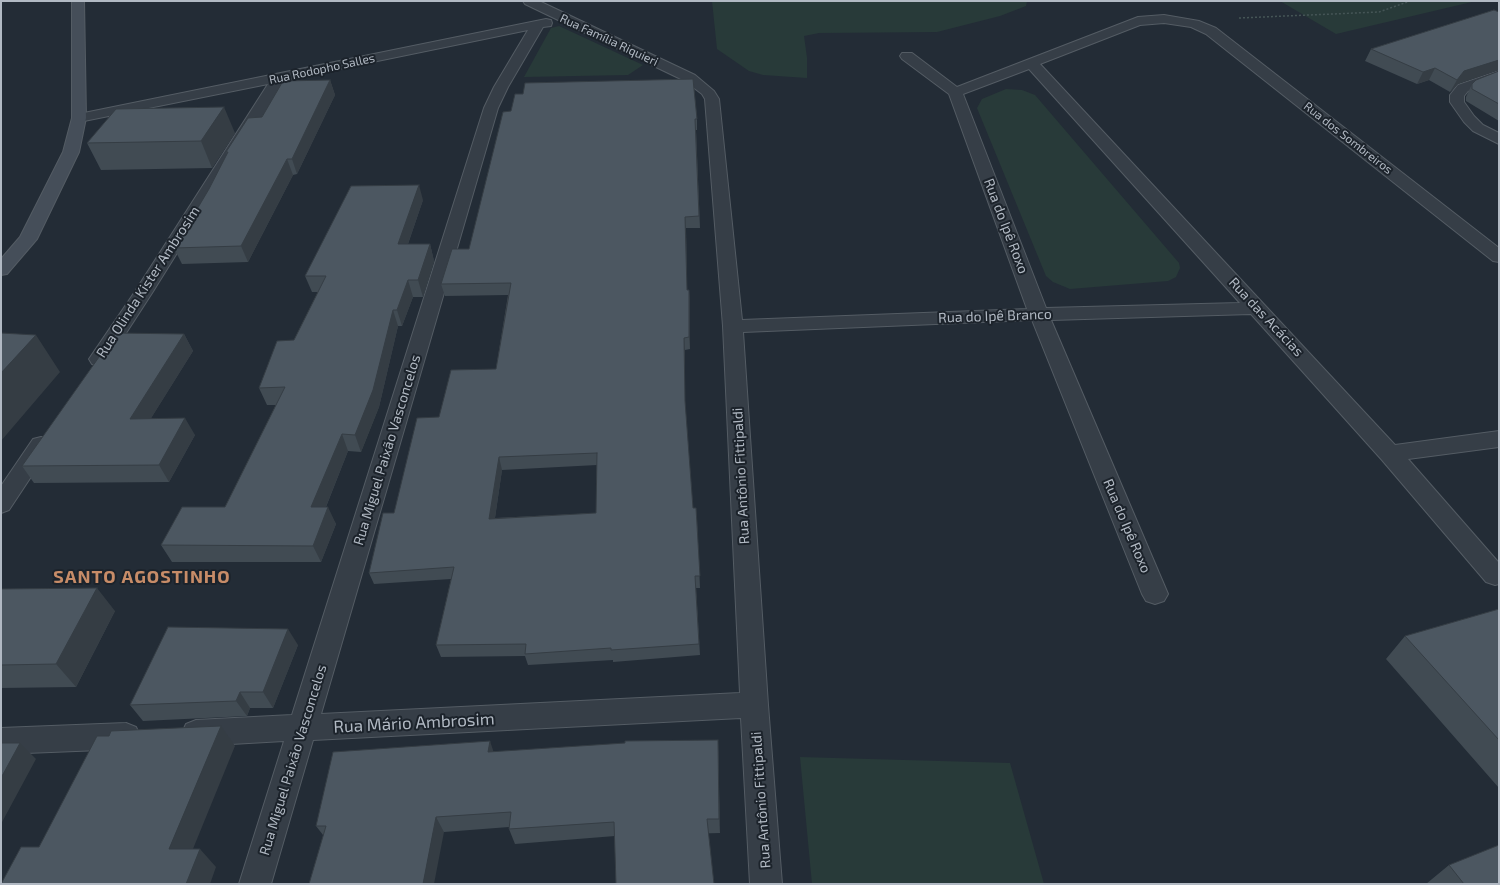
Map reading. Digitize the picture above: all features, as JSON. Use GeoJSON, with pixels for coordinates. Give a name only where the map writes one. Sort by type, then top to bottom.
{"type":"FeatureCollection","features":[{"type":"Feature","properties":{"kind":"main road"},"geometry":{"type":"LineString","coordinates":[[1,270],[28,239],[71,152],[79,118],[78,1]]}},
{"type":"Feature","properties":{"kind":"street","name":"Rua Família Riquieri"},"geometry":{"type":"LineString","coordinates":[[529,1],[690,78]]}},
{"type":"Feature","properties":{"kind":"street"},"geometry":{"type":"LineString","coordinates":[[907,56],[955,92],[1032,64],[1138,21],[1164,18],[1194,24]]}},
{"type":"Feature","properties":{"kind":"street","name":"Rua Rodopho Salles"},"geometry":{"type":"LineString","coordinates":[[79,118],[565,19]]}},
{"type":"Feature","properties":{"kind":"street","name":"Rua dos Sombreiros"},"geometry":{"type":"LineString","coordinates":[[1194,24],[1211,31],[1499,257]]}},
{"type":"Feature","properties":{"kind":"street","name":"Rua Miguel Paixão Vasconcelos"},"geometry":{"type":"LineString","coordinates":[[255,884],[492,108],[509,87],[538,25]]}},
{"type":"Feature","properties":{"kind":"street","name":"Rua das Acácias"},"geometry":{"type":"LineString","coordinates":[[1032,64],[1390,454],[1495,574]]}},
{"type":"Feature","properties":{"kind":"street"},"geometry":{"type":"LineString","coordinates":[[1499,74],[1473,83],[1463,88],[1457,95],[1457,102],[1468,119],[1478,128],[1499,139]]}},
{"type":"Feature","properties":{"kind":"street","name":"Rua Olinda Kister Ambrosim"},"geometry":{"type":"LineString","coordinates":[[90,372],[143,293],[279,78]]}},
{"type":"Feature","properties":{"kind":"street"},"geometry":{"type":"LineString","coordinates":[[659,80],[690,78]]}},
{"type":"Feature","properties":{"kind":"street","name":"Rua Antônio Fittipaldi"},"geometry":{"type":"LineString","coordinates":[[690,78],[707,91],[712,100],[733,326],[754,705],[766,884]]}},
{"type":"Feature","properties":{"kind":"street","name":"Rua do Ipê Roxo"},"geometry":{"type":"LineString","coordinates":[[955,92],[1039,314],[1155,594]]}},
{"type":"Feature","properties":{"kind":"street","name":"Rua do Ipê Branco"},"geometry":{"type":"LineString","coordinates":[[733,326],[1039,314],[1257,308]]}},
{"type":"Feature","properties":{"kind":"street"},"geometry":{"type":"LineString","coordinates":[[1,504],[50,431]]}},
{"type":"Feature","properties":{"kind":"street"},"geometry":{"type":"LineString","coordinates":[[1390,454],[1499,439]]}},
{"type":"Feature","properties":{"kind":"street","name":"Rua Mário Ambrosim"},"geometry":{"type":"LineString","coordinates":[[1,741],[302,728],[754,705]]}},
{"type":"Feature","properties":{"kind":"path"},"geometry":{"type":"LineString","coordinates":[[1194,24],[1212,20],[1379,12],[1410,1]]}},
{"type":"Feature","properties":{"kind":"shaded area"},"geometry":{"type":"Polygon","coordinates":[[[712,1],[1027,1],[1026,6],[1000,16],[937,32],[819,33],[804,36],[807,58],[807,78],[763,75],[749,71],[717,49],[712,1]]]}},
{"type":"Feature","properties":{"kind":"shaded area"},"geometry":{"type":"Polygon","coordinates":[[[1280,1],[1476,1],[1336,34],[1280,1]]]}},
{"type":"Feature","properties":{"kind":"shaded area"},"geometry":{"type":"Polygon","coordinates":[[[559,26],[643,65],[628,75],[524,77],[551,28],[559,26]]]}},
{"type":"Feature","properties":{"kind":"shaded area"},"geometry":{"type":"Polygon","coordinates":[[[1006,89],[1022,90],[1035,95],[1179,263],[1180,268],[1176,277],[1168,281],[1070,289],[1053,282],[1046,276],[977,108],[982,99],[1006,89]]]}},
{"type":"Feature","properties":{"kind":"shaded area"},"geometry":{"type":"Polygon","coordinates":[[[800,757],[1010,763],[1044,884],[812,884],[800,757]]]}},
{"type":"Feature","properties":{"kind":"building"},"geometry":{"type":"Polygon","coordinates":[[[1494,10],[1499,12],[1499,60],[1464,71],[1457,80],[1435,68],[1423,72],[1371,49],[1494,10]]]}},
{"type":"Feature","properties":{"kind":"building"},"geometry":{"type":"Polygon","coordinates":[[[1499,71],[1499,104],[1472,89],[1472,84],[1476,80],[1499,71]]]}},
{"type":"Feature","properties":{"kind":"building"},"geometry":{"type":"Polygon","coordinates":[[[693,79],[697,119],[695,119],[699,216],[685,217],[687,290],[689,290],[689,337],[684,338],[685,401],[693,508],[696,508],[700,576],[695,576],[699,644],[525,654],[526,644],[436,645],[454,567],[369,573],[383,513],[394,513],[417,418],[439,417],[451,370],[496,369],[511,283],[441,284],[452,249],[469,249],[503,112],[511,111],[515,94],[523,94],[525,83],[693,79]],[[597,453],[499,457],[489,519],[596,513],[597,453]]]}},
{"type":"Feature","properties":{"kind":"building"},"geometry":{"type":"Polygon","coordinates":[[[330,80],[292,159],[287,159],[241,246],[174,248],[209,189],[228,152],[226,152],[248,118],[262,117],[283,81],[330,80]]]}},
{"type":"Feature","properties":{"kind":"building"},"geometry":{"type":"Polygon","coordinates":[[[224,107],[201,141],[87,143],[116,109],[224,107]]]}},
{"type":"Feature","properties":{"kind":"building"},"geometry":{"type":"Polygon","coordinates":[[[419,185],[398,244],[430,244],[418,280],[408,280],[397,310],[393,310],[373,390],[355,435],[342,434],[311,507],[328,507],[313,546],[161,545],[182,507],[225,507],[285,387],[259,388],[277,341],[294,340],[326,276],[305,276],[351,186],[419,185]]]}},
{"type":"Feature","properties":{"kind":"building"},"geometry":{"type":"Polygon","coordinates":[[[1,333],[36,335],[1,373],[1,333]]]}},
{"type":"Feature","properties":{"kind":"building"},"geometry":{"type":"Polygon","coordinates":[[[116,333],[184,334],[130,419],[185,418],[159,465],[22,466],[116,333]]]}},
{"type":"Feature","properties":{"kind":"building"},"geometry":{"type":"Polygon","coordinates":[[[97,588],[56,664],[1,665],[1,589],[97,588]]]}},
{"type":"Feature","properties":{"kind":"building"},"geometry":{"type":"Polygon","coordinates":[[[1499,609],[1499,740],[1405,636],[1499,609]]]}},
{"type":"Feature","properties":{"kind":"building"},"geometry":{"type":"Polygon","coordinates":[[[168,627],[288,629],[263,692],[240,692],[236,701],[130,705],[168,627]]]}},
{"type":"Feature","properties":{"kind":"building"},"geometry":{"type":"Polygon","coordinates":[[[221,726],[169,849],[200,849],[186,884],[1,884],[21,847],[39,847],[97,736],[109,736],[111,731],[221,726]]]}},
{"type":"Feature","properties":{"kind":"building"},"geometry":{"type":"Polygon","coordinates":[[[718,740],[719,819],[707,819],[714,884],[616,884],[614,822],[509,829],[511,812],[436,817],[423,884],[309,884],[326,826],[316,826],[333,752],[490,741],[488,752],[625,743],[625,741],[718,740]]]}},
{"type":"Feature","properties":{"kind":"building"},"geometry":{"type":"Polygon","coordinates":[[[1,743],[20,743],[1,778],[1,743]]]}},
{"type":"Feature","properties":{"kind":"building"},"geometry":{"type":"Polygon","coordinates":[[[1499,845],[1499,884],[1464,884],[1449,865],[1499,845]]]}},
{"type":"Feature","properties":{"kind":"district","name":"SANTO AGOSTINHO"},"geometry":{"type":"Point","coordinates":[142,577]}}]}
